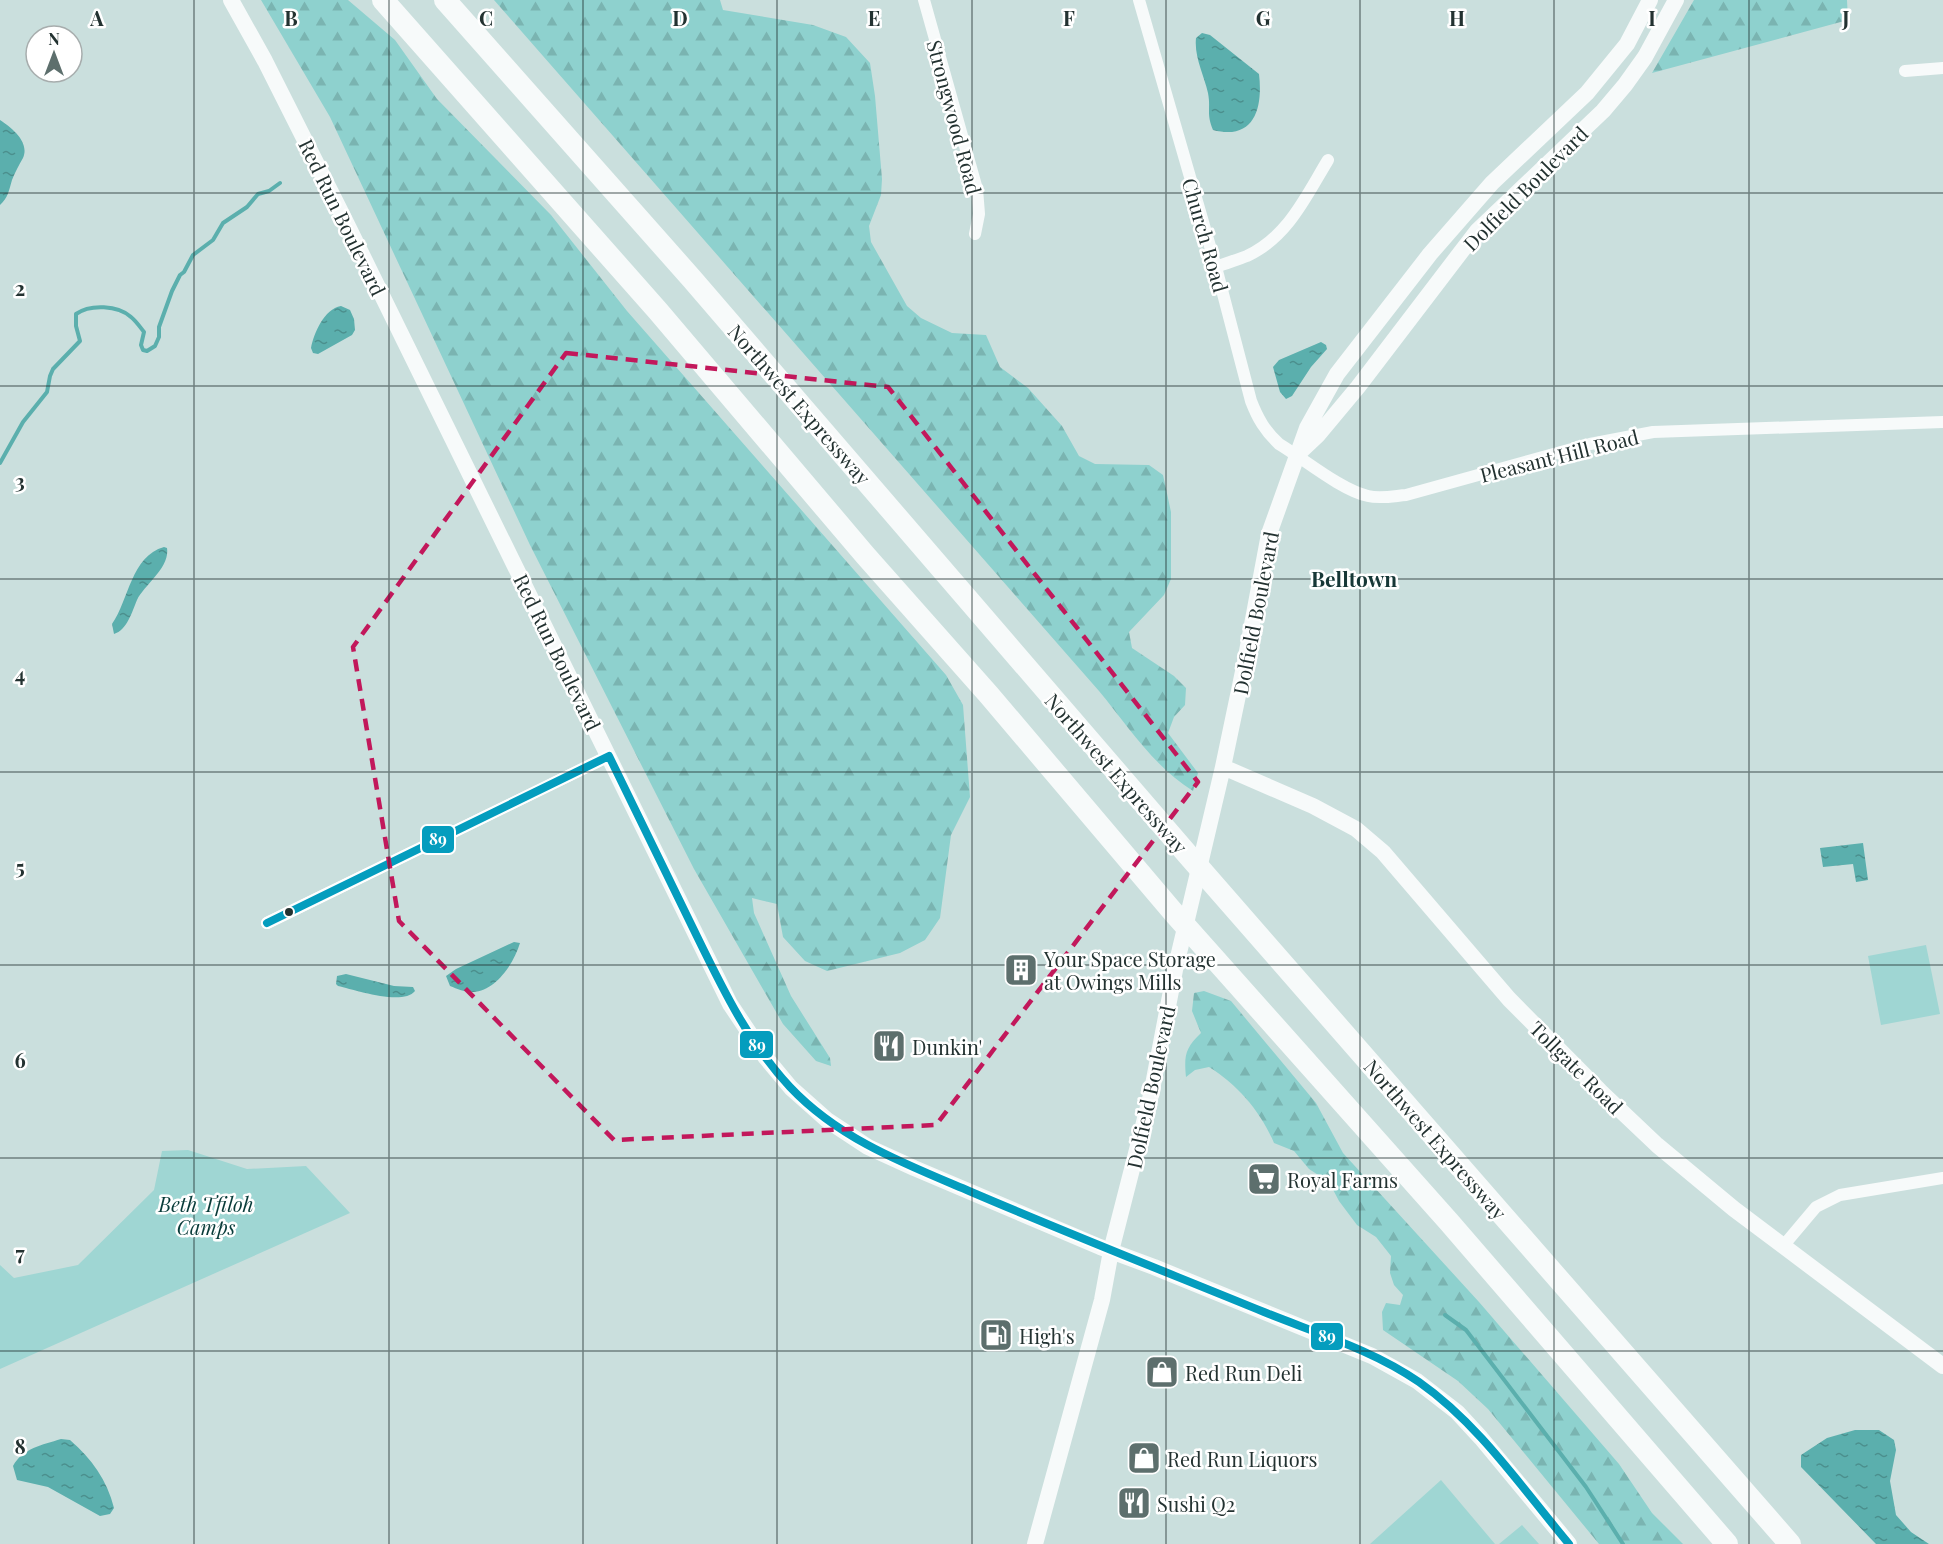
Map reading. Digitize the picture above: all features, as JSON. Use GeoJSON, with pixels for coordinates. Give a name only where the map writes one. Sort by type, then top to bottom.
{"type":"FeatureCollection","features":[{"type":"Feature","properties":{"kind":"highway"},"geometry":{"type":"LineString","coordinates":[[383,0],[658,311],[1173,912],[1449,1222],[1727,1544]]}},
{"type":"Feature","properties":{"kind":"highway","name":"Northwest Expressway"},"geometry":{"type":"LineString","coordinates":[[445,0],[692,279],[1188,855],[1790,1544]]}},
{"type":"Feature","properties":{"kind":"main road","name":"Red Run Boulevard"},"geometry":{"type":"LineString","coordinates":[[231,0],[265,61],[338,205],[730,1004],[766,1058],[791,1088],[827,1120],[868,1147],[1111,1251],[1176,1275],[1372,1356],[1417,1381],[1457,1412],[1569,1544]]}},
{"type":"Feature","properties":{"kind":"main road","name":"Dolfield Boulevard"},"geometry":{"type":"LineString","coordinates":[[1035,1544],[1102,1300],[1111,1251],[1151,1095],[1175,970],[1223,767],[1269,534],[1297,454],[1320,403],[1337,374],[1430,254],[1492,183],[1587,93],[1627,45],[1650,0]]}},
{"type":"Feature","properties":{"kind":"main road","name":"Dolfield Boulevard"},"geometry":{"type":"LineString","coordinates":[[1297,454],[1331,420],[1477,231],[1603,111],[1625,85],[1650,48],[1676,0]]}},
{"type":"Feature","properties":{"kind":"main road","name":"Tollgate Road"},"geometry":{"type":"LineString","coordinates":[[1223,767],[1335,816],[1356,829],[1374,844],[1405,877],[1509,999],[1600,1092],[1698,1181],[1943,1366]]}},
{"type":"Feature","properties":{"kind":"street","name":"Strongwood Road"},"geometry":{"type":"LineString","coordinates":[[924,0],[977,189],[979,214],[975,234]]}},
{"type":"Feature","properties":{"kind":"street","name":"Church Road"},"geometry":{"type":"LineString","coordinates":[[1139,0],[1216,267],[1251,401],[1258,421],[1268,434],[1297,454]]}},
{"type":"Feature","properties":{"kind":"street"},"geometry":{"type":"LineString","coordinates":[[1905,72],[1943,68]]}},
{"type":"Feature","properties":{"kind":"street"},"geometry":{"type":"LineString","coordinates":[[1216,267],[1247,256],[1266,245],[1284,230],[1328,160]]}},
{"type":"Feature","properties":{"kind":"street","name":"Pleasant Hill Road"},"geometry":{"type":"LineString","coordinates":[[1297,454],[1355,492],[1370,497],[1386,497],[1426,490],[1590,444],[1653,432],[1943,422]]}},
{"type":"Feature","properties":{"kind":"street"},"geometry":{"type":"LineString","coordinates":[[267,923],[609,756]]}},
{"type":"Feature","properties":{"kind":"street"},"geometry":{"type":"LineString","coordinates":[[1784,1245],[1816,1207],[1840,1195],[1943,1178]]}},
{"type":"Feature","properties":{"kind":"highlighted area"},"geometry":{"type":"Polygon","coordinates":[[[566,353],[888,387],[1198,782],[936,1125],[614,1140],[399,921],[353,647],[566,353]]]}},
{"type":"Feature","properties":{"kind":"green space"},"geometry":{"type":"Polygon","coordinates":[[[261,0],[348,0],[395,40],[437,99],[551,215],[627,311],[946,675],[963,705],[970,797],[951,835],[940,918],[925,940],[900,953],[827,971],[805,961],[783,937],[777,904],[752,898],[754,913],[791,996],[830,1058],[831,1066],[816,1061],[783,1024],[694,869],[530,545],[330,117],[261,0]]]}},
{"type":"Feature","properties":{"kind":"green space"},"geometry":{"type":"Polygon","coordinates":[[[494,0],[720,0],[723,10],[813,25],[846,37],[870,63],[882,179],[881,195],[869,226],[871,242],[907,306],[921,318],[952,333],[986,335],[1000,367],[1028,388],[1062,426],[1079,456],[1095,464],[1149,465],[1163,475],[1171,512],[1171,579],[1164,595],[1129,632],[1132,648],[1174,676],[1186,688],[1185,705],[1174,717],[1168,733],[1198,773],[1193,791],[1166,770],[1142,745],[1099,691],[494,0]]]}},
{"type":"Feature","properties":{"kind":"green space"},"geometry":{"type":"Polygon","coordinates":[[[1694,0],[1847,0],[1848,20],[1652,73],[1694,0]]]}},
{"type":"Feature","properties":{"kind":"green space"},"geometry":{"type":"Polygon","coordinates":[[[1926,945],[1940,1014],[1881,1025],[1868,956],[1926,945]]]}},
{"type":"Feature","properties":{"kind":"green space"},"geometry":{"type":"Polygon","coordinates":[[[1204,991],[1231,1001],[1316,1103],[1343,1153],[1479,1302],[1619,1464],[1652,1513],[1683,1544],[1599,1544],[1488,1409],[1458,1381],[1383,1330],[1382,1312],[1386,1303],[1400,1305],[1403,1295],[1394,1285],[1390,1273],[1391,1256],[1376,1237],[1357,1225],[1339,1201],[1329,1182],[1309,1169],[1294,1151],[1274,1143],[1248,1100],[1230,1082],[1209,1067],[1195,1070],[1186,1077],[1187,1053],[1201,1033],[1192,1011],[1194,993],[1204,991]]]}},
{"type":"Feature","properties":{"kind":"green space","name":"Beth Tfiloh Camps"},"geometry":{"type":"Polygon","coordinates":[[[188,1150],[247,1169],[306,1166],[350,1213],[0,1369],[0,1265],[14,1278],[78,1265],[154,1190],[162,1151],[188,1150]]]}},
{"type":"Feature","properties":{"kind":"green space"},"geometry":{"type":"Polygon","coordinates":[[[1441,1480],[1495,1544],[1370,1544],[1441,1480]]]}},
{"type":"Feature","properties":{"kind":"green space"},"geometry":{"type":"Polygon","coordinates":[[[1522,1525],[1539,1544],[1499,1544],[1522,1525]]]}},
{"type":"Feature","properties":{"kind":"water"},"geometry":{"type":"Polygon","coordinates":[[[1202,33],[1210,35],[1259,74],[1257,109],[1247,126],[1238,131],[1213,130],[1208,93],[1196,52],[1196,38],[1202,33]]]}},
{"type":"Feature","properties":{"kind":"water"},"geometry":{"type":"Polygon","coordinates":[[[0,120],[19,136],[25,152],[13,177],[7,197],[0,205],[0,120]]]}},
{"type":"Feature","properties":{"kind":"water"},"geometry":{"type":"Polygon","coordinates":[[[341,306],[350,310],[355,330],[352,335],[318,354],[313,353],[312,342],[321,322],[335,308],[341,306]]]}},
{"type":"Feature","properties":{"kind":"water"},"geometry":{"type":"Polygon","coordinates":[[[1321,342],[1326,345],[1327,349],[1311,367],[1292,396],[1286,399],[1280,392],[1273,367],[1279,360],[1321,342]]]}},
{"type":"Feature","properties":{"kind":"water"},"geometry":{"type":"Polygon","coordinates":[[[164,547],[167,548],[167,555],[161,569],[137,600],[126,625],[114,634],[112,624],[138,569],[144,559],[164,547]]]}},
{"type":"Feature","properties":{"kind":"water"},"geometry":{"type":"Polygon","coordinates":[[[1863,843],[1868,880],[1856,882],[1853,864],[1823,867],[1820,848],[1863,843]]]}},
{"type":"Feature","properties":{"kind":"water"},"geometry":{"type":"Polygon","coordinates":[[[514,942],[520,943],[509,967],[489,987],[473,992],[450,986],[446,976],[456,969],[514,942]]]}},
{"type":"Feature","properties":{"kind":"water"},"geometry":{"type":"Polygon","coordinates":[[[346,974],[394,986],[413,987],[415,991],[409,995],[390,997],[338,986],[337,976],[346,974]]]}},
{"type":"Feature","properties":{"kind":"water"},"geometry":{"type":"Polygon","coordinates":[[[1855,1430],[1879,1430],[1894,1440],[1896,1450],[1890,1481],[1896,1515],[1911,1532],[1929,1544],[1876,1544],[1801,1467],[1801,1455],[1827,1438],[1855,1430]]]}},
{"type":"Feature","properties":{"kind":"water"},"geometry":{"type":"Polygon","coordinates":[[[61,1439],[70,1440],[98,1471],[114,1508],[110,1514],[100,1516],[48,1487],[17,1480],[13,1466],[22,1455],[34,1448],[61,1439]]]}},
{"type":"Feature","properties":{"kind":"waterway"},"geometry":{"type":"LineString","coordinates":[[0,463],[23,422],[47,392],[53,369],[80,341],[76,314],[96,307],[119,310],[133,319],[144,332],[141,345],[143,350],[147,351],[155,346],[172,291],[193,255],[213,240],[223,223],[247,207],[258,194],[269,191],[280,183]]}},
{"type":"Feature","properties":{"kind":"waterway"},"geometry":{"type":"LineString","coordinates":[[1445,1315],[1466,1330],[1586,1487],[1623,1544]]}},
{"type":"Feature","properties":{"kind":"transit line","name":"89"},"geometry":{"type":"LineString","coordinates":[[609,756],[733,1008],[759,1049],[790,1087],[809,1105],[851,1136],[921,1171],[1344,1343],[1401,1371],[1419,1382],[1461,1417],[1517,1479],[1569,1544]]}},
{"type":"Feature","properties":{"kind":"transit line","name":"89"},"geometry":{"type":"LineString","coordinates":[[267,923],[609,756]]}},
{"type":"Feature","properties":{"kind":"place","name":"Your Space Storage at Owings Mills"},"geometry":{"type":"Point","coordinates":[1021,970]}},
{"type":"Feature","properties":{"kind":"place","name":"Dunkin'"},"geometry":{"type":"Point","coordinates":[889,1046]}},
{"type":"Feature","properties":{"kind":"place","name":"Royal Farms"},"geometry":{"type":"Point","coordinates":[1264,1179]}},
{"type":"Feature","properties":{"kind":"place","name":"High's"},"geometry":{"type":"Point","coordinates":[996,1335]}},
{"type":"Feature","properties":{"kind":"place","name":"Red Run Deli"},"geometry":{"type":"Point","coordinates":[1162,1372]}},
{"type":"Feature","properties":{"kind":"place","name":"Red Run Liquors"},"geometry":{"type":"Point","coordinates":[1144,1458]}},
{"type":"Feature","properties":{"kind":"place","name":"Sushi Q2"},"geometry":{"type":"Point","coordinates":[1134,1503]}},
{"type":"Feature","properties":{"kind":"district","name":"Belltown"},"geometry":{"type":"Point","coordinates":[1354,578]}}]}
